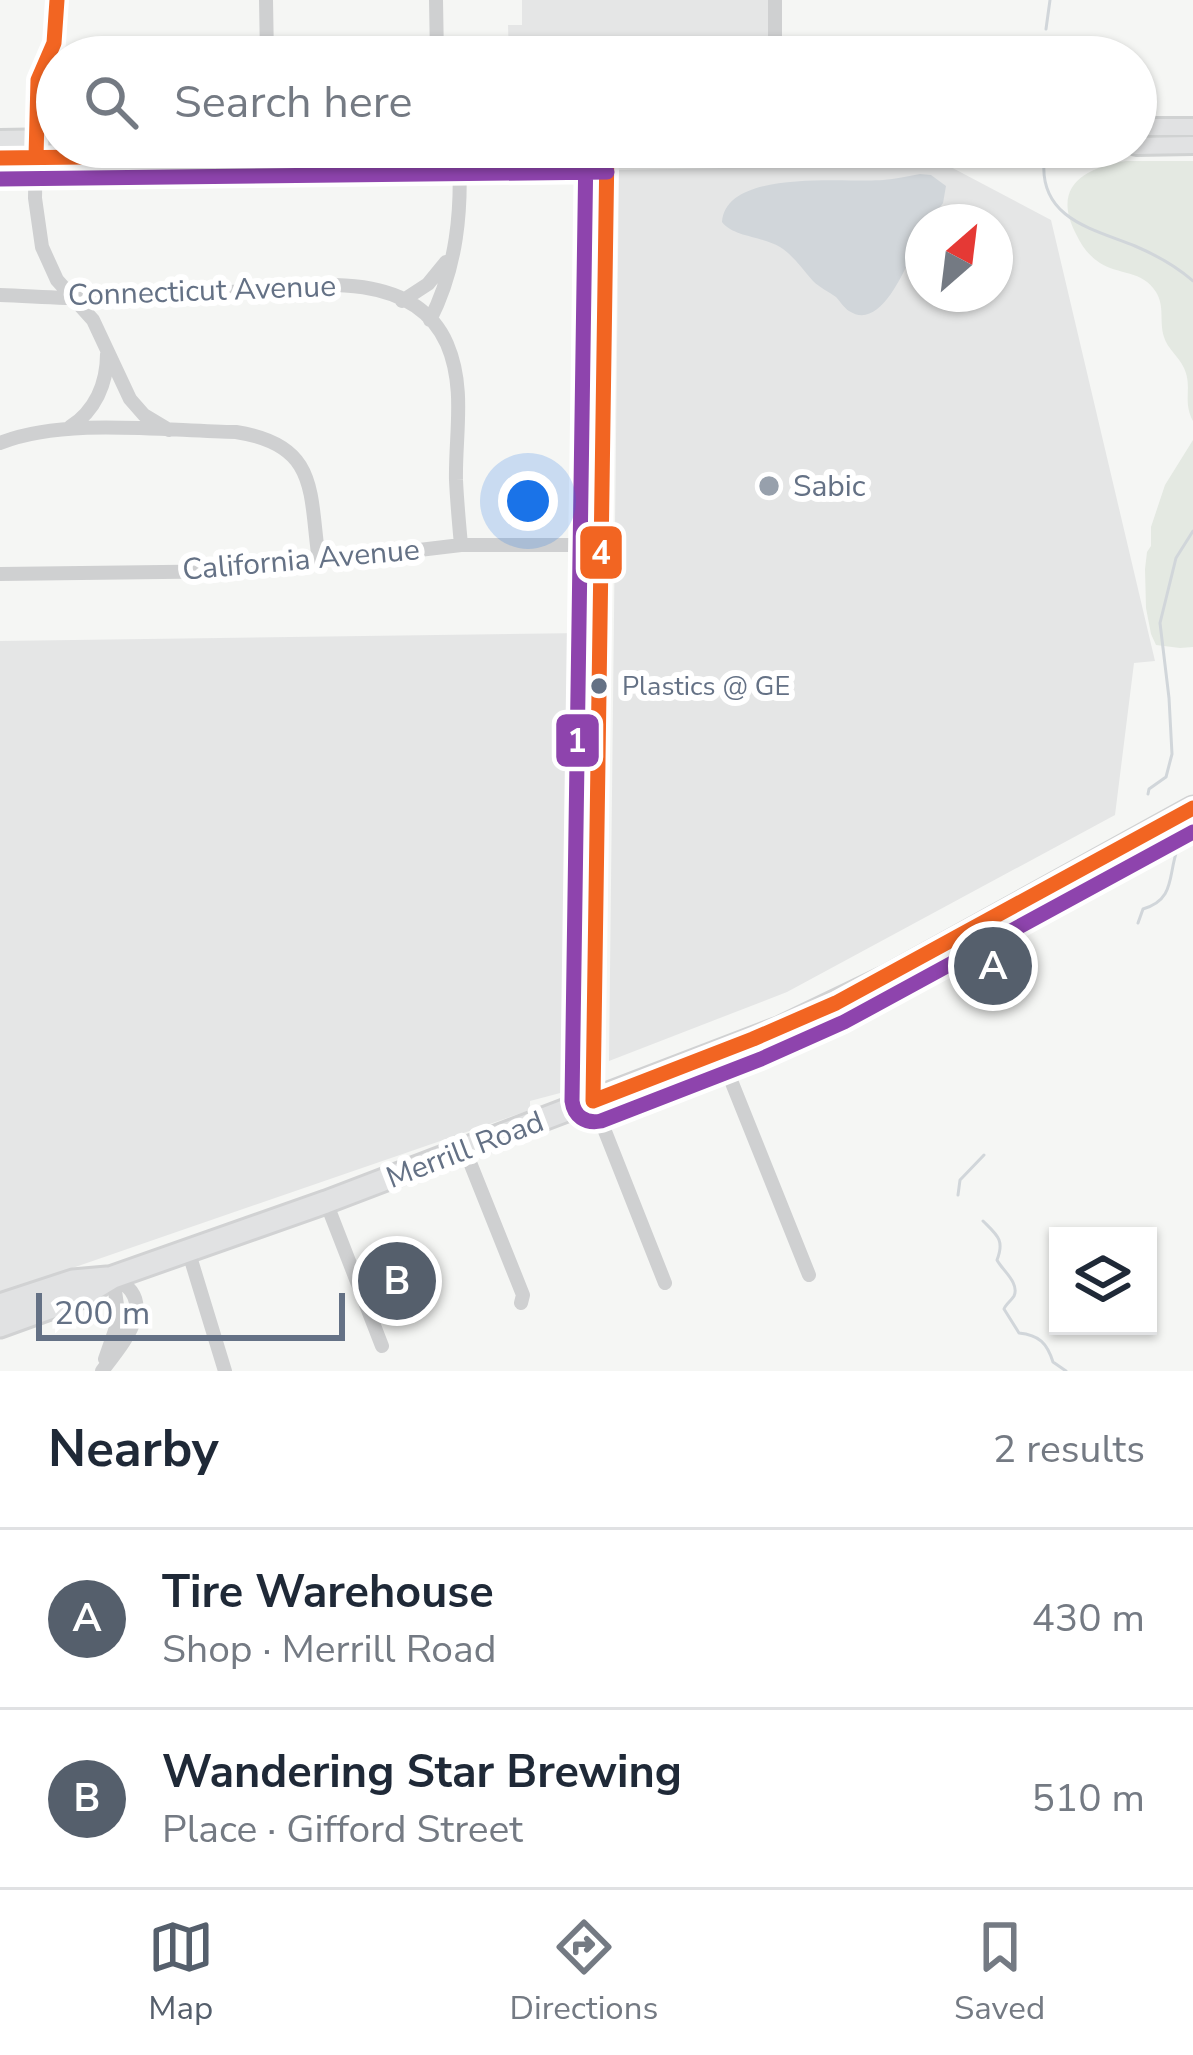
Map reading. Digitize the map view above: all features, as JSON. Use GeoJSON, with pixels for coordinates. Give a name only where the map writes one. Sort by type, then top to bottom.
{"type":"FeatureCollection","features":[{"type":"Feature","properties":{"kind":"highway","name":"Merrill Road"},"geometry":{"type":"LineString","coordinates":[[0,1326],[80,1297],[113,1277],[326,1202],[720,1052],[848,997],[1193,808]]}},
{"type":"Feature","properties":{"kind":"highway","name":"Merrill Road"},"geometry":{"type":"LineString","coordinates":[[0,1305],[73,1281],[113,1277]]}},
{"type":"Feature","properties":{"kind":"main road"},"geometry":{"type":"LineString","coordinates":[[1157,127],[1193,127]]}},
{"type":"Feature","properties":{"kind":"main road"},"geometry":{"type":"LineString","coordinates":[[0,139],[36,142]]}},
{"type":"Feature","properties":{"kind":"main road"},"geometry":{"type":"LineString","coordinates":[[1157,146],[1193,145]]}},
{"type":"Feature","properties":{"kind":"main road"},"geometry":{"type":"LineString","coordinates":[[0,158],[36,146]]}},
{"type":"Feature","properties":{"kind":"street"},"geometry":{"type":"LineString","coordinates":[[56,36],[57,0]]}},
{"type":"Feature","properties":{"kind":"street"},"geometry":{"type":"LineString","coordinates":[[266,0],[266,36]]}},
{"type":"Feature","properties":{"kind":"street"},"geometry":{"type":"LineString","coordinates":[[436,0],[437,36]]}},
{"type":"Feature","properties":{"kind":"street"},"geometry":{"type":"LineString","coordinates":[[775,0],[776,36]]}},
{"type":"Feature","properties":{"kind":"street"},"geometry":{"type":"LineString","coordinates":[[42,168],[36,213],[42,247],[57,280],[93,320],[130,399],[144,416],[169,430]]}},
{"type":"Feature","properties":{"kind":"street"},"geometry":{"type":"LineString","coordinates":[[460,168],[455,248],[430,320],[446,342],[457,374],[461,545]]}},
{"type":"Feature","properties":{"kind":"street"},"geometry":{"type":"LineString","coordinates":[[607,168],[593,1101],[665,1283]]}},
{"type":"Feature","properties":{"kind":"street"},"geometry":{"type":"LineString","coordinates":[[402,301],[441,271],[455,248]]}},
{"type":"Feature","properties":{"kind":"street","name":"Connecticut Avenue"},"geometry":{"type":"LineString","coordinates":[[0,296],[109,300],[309,283],[371,289],[402,301],[430,320]]}},
{"type":"Feature","properties":{"kind":"street"},"geometry":{"type":"LineString","coordinates":[[59,431],[85,416],[97,397],[107,368],[106,348]]}},
{"type":"Feature","properties":{"kind":"street"},"geometry":{"type":"LineString","coordinates":[[0,443],[59,431],[169,430],[260,436],[303,467],[312,491],[319,561]]}},
{"type":"Feature","properties":{"kind":"street","name":"California Avenue"},"geometry":{"type":"LineString","coordinates":[[0,574],[243,571],[461,545],[601,545]]}},
{"type":"Feature","properties":{"kind":"street"},"geometry":{"type":"LineString","coordinates":[[720,1052],[809,1275]]}},
{"type":"Feature","properties":{"kind":"street"},"geometry":{"type":"LineString","coordinates":[[465,1150],[523,1295],[521,1303]]}},
{"type":"Feature","properties":{"kind":"street"},"geometry":{"type":"LineString","coordinates":[[326,1202],[382,1346]]}},
{"type":"Feature","properties":{"kind":"street"},"geometry":{"type":"LineString","coordinates":[[188,1250],[225,1371]]}},
{"type":"Feature","properties":{"kind":"street"},"geometry":{"type":"LineString","coordinates":[[101,1371],[119,1319],[113,1277]]}},
{"type":"Feature","properties":{"kind":"shaded area"},"geometry":{"type":"Polygon","coordinates":[[[522,0],[768,0],[769,36],[508,36],[508,25],[522,25],[522,0]]]}},
{"type":"Feature","properties":{"kind":"shaded area"},"geometry":{"type":"Polygon","coordinates":[[[1157,161],[1193,161],[1193,421],[1187,375],[1164,337],[1156,292],[1137,276],[1092,257],[1069,218],[1070,193],[1096,169],[1157,168],[1157,161]]]}},
{"type":"Feature","properties":{"kind":"shaded area"},"geometry":{"type":"Polygon","coordinates":[[[953,168],[1051,220],[1155,661],[1134,663],[1115,815],[787,992],[609,1061],[619,170],[953,168]]]}},
{"type":"Feature","properties":{"kind":"shaded area"},"geometry":{"type":"Polygon","coordinates":[[[931,175],[946,186],[942,204],[905,204],[905,267],[874,312],[849,311],[780,247],[733,231],[722,222],[729,205],[744,193],[765,186],[931,175]]]}},
{"type":"Feature","properties":{"kind":"shaded area"},"geometry":{"type":"Polygon","coordinates":[[[1193,440],[1193,647],[1180,648],[1156,645],[1151,634],[1145,569],[1151,527],[1165,485],[1193,440]]]}},
{"type":"Feature","properties":{"kind":"shaded area"},"geometry":{"type":"Polygon","coordinates":[[[583,633],[579,1088],[530,1101],[530,1110],[0,1293],[0,641],[583,633]]]}},
{"type":"Feature","properties":{"kind":"waterway"},"geometry":{"type":"LineString","coordinates":[[1046,29],[1050,0]]}},
{"type":"Feature","properties":{"kind":"waterway"},"geometry":{"type":"LineString","coordinates":[[1044,168],[1051,197],[1072,219],[1151,253],[1193,281]]}},
{"type":"Feature","properties":{"kind":"waterway"},"geometry":{"type":"LineString","coordinates":[[1148,794],[1166,777],[1172,754],[1160,623],[1176,558],[1193,531]]}},
{"type":"Feature","properties":{"kind":"waterway"},"geometry":{"type":"LineString","coordinates":[[1138,923],[1143,909],[1161,900],[1169,886],[1177,850],[1172,841]]}},
{"type":"Feature","properties":{"kind":"waterway"},"geometry":{"type":"LineString","coordinates":[[958,1195],[960,1180],[984,1155]]}},
{"type":"Feature","properties":{"kind":"waterway"},"geometry":{"type":"LineString","coordinates":[[983,1221],[998,1238],[997,1260],[1015,1286],[1004,1309],[1019,1333],[1041,1341],[1053,1362],[1066,1371]]}},
{"type":"Feature","properties":{"kind":"transit line","name":"4"},"geometry":{"type":"LineString","coordinates":[[54,36],[57,0]]}},
{"type":"Feature","properties":{"kind":"transit line","name":"4"},"geometry":{"type":"LineString","coordinates":[[0,158],[36,158]]}},
{"type":"Feature","properties":{"kind":"transit line","name":"1"},"geometry":{"type":"LineString","coordinates":[[586,168],[572,1101],[578,1115],[601,1121],[844,1022],[1193,832]]}},
{"type":"Feature","properties":{"kind":"transit line","name":"4"},"geometry":{"type":"LineString","coordinates":[[607,168],[593,1101],[836,1003],[1193,808]]}},
{"type":"Feature","properties":{"kind":"transit line","name":"1"},"geometry":{"type":"LineString","coordinates":[[0,179],[607,172]]}},
{"type":"Feature","properties":{"kind":"place","name":"Sabic"},"geometry":{"type":"Point","coordinates":[769,486]}},
{"type":"Feature","properties":{"kind":"place","name":"Plastics @ GE"},"geometry":{"type":"Point","coordinates":[599,686]}},
{"type":"Feature","properties":{"kind":"place","name":"Tire Warehouse"},"geometry":{"type":"Point","coordinates":[993,966]}},
{"type":"Feature","properties":{"kind":"place","name":"Wandering Star Brewing"},"geometry":{"type":"Point","coordinates":[397,1281]}}]}
